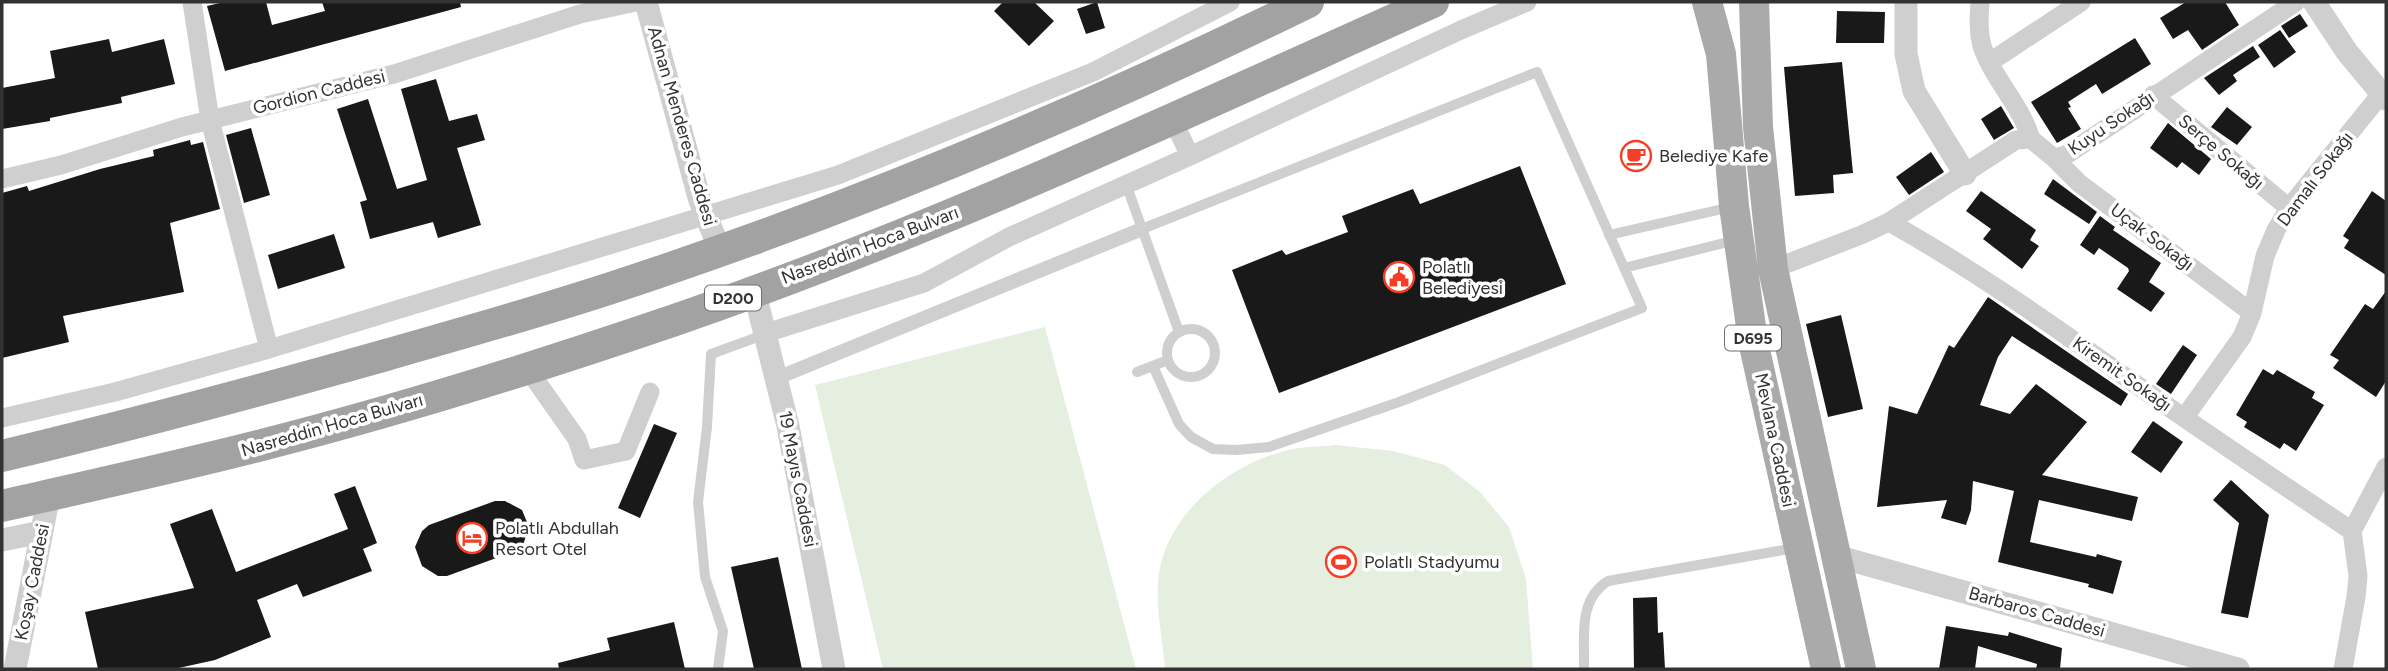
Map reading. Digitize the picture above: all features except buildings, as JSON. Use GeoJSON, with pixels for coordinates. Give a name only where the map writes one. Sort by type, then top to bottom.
{"type":"FeatureCollection","features":[{"type":"Feature","properties":{"kind":"highway"},"geometry":{"type":"LineString","coordinates":[[2,456],[216,403],[486,327],[658,273],[1011,138],[1144,81],[1308,2]]}},
{"type":"Feature","properties":{"kind":"highway","name":"Nasreddin Hoca Bulvarı"},"geometry":{"type":"LineString","coordinates":[[2,506],[265,445],[527,368],[675,320],[919,227],[1433,2]]}},
{"type":"Feature","properties":{"kind":"main road","name":"Mevlana Caddesi"},"geometry":{"type":"LineString","coordinates":[[1754,2],[1758,127],[1773,269],[1861,669]]}},
{"type":"Feature","properties":{"kind":"main road","name":"Mevlana Caddesi"},"geometry":{"type":"LineString","coordinates":[[1703,7],[1721,54],[1734,206],[1754,341],[1826,669]]}},
{"type":"Feature","properties":{"kind":"street"},"geometry":{"type":"LineString","coordinates":[[192,2],[209,120],[269,349]]}},
{"type":"Feature","properties":{"kind":"street","name":"Gordion Caddesi"},"geometry":{"type":"LineString","coordinates":[[2,179],[61,165],[209,120],[394,74],[580,14],[636,2]]}},
{"type":"Feature","properties":{"kind":"street","name":"Adnan Menderes Caddesi"},"geometry":{"type":"LineString","coordinates":[[646,2],[706,216],[720,250]]}},
{"type":"Feature","properties":{"kind":"street"},"geometry":{"type":"LineString","coordinates":[[2,418],[114,392],[269,349],[838,175],[1080,77],[1230,2]]}},
{"type":"Feature","properties":{"kind":"street"},"geometry":{"type":"LineString","coordinates":[[766,334],[924,283],[1009,237],[1527,2]]}},
{"type":"Feature","properties":{"kind":"street"},"geometry":{"type":"LineString","coordinates":[[1906,2],[1906,54],[1914,91],[1965,174]]}},
{"type":"Feature","properties":{"kind":"street"},"geometry":{"type":"LineString","coordinates":[[1773,269],[1889,222],[2016,140],[2031,139],[2026,124],[1990,62],[1979,31],[1980,2]]}},
{"type":"Feature","properties":{"kind":"street"},"geometry":{"type":"LineString","coordinates":[[1990,62],[2081,2]]}},
{"type":"Feature","properties":{"kind":"street","name":"Kuyu Sokağı"},"geometry":{"type":"LineString","coordinates":[[2031,139],[2054,158],[2066,155],[2295,2]]}},
{"type":"Feature","properties":{"kind":"street"},"geometry":{"type":"LineString","coordinates":[[2314,2],[2347,52],[2384,97]]}},
{"type":"Feature","properties":{"kind":"street","name":"Serçe Sokağı"},"geometry":{"type":"LineString","coordinates":[[2153,95],[2288,208]]}},
{"type":"Feature","properties":{"kind":"street","name":"Damalı Sokağı"},"geometry":{"type":"LineString","coordinates":[[2184,418],[2242,337],[2252,313],[2265,256],[2288,208],[2384,97]]}},
{"type":"Feature","properties":{"kind":"street"},"geometry":{"type":"LineString","coordinates":[[1172,118],[1190,156]]}},
{"type":"Feature","properties":{"kind":"street","name":"Uçak Sokağı"},"geometry":{"type":"LineString","coordinates":[[2054,158],[2079,183],[2252,313]]}},
{"type":"Feature","properties":{"kind":"street","name":"Kiremit Sokağı"},"geometry":{"type":"LineString","coordinates":[[1889,222],[2015,300],[2352,531]]}},
{"type":"Feature","properties":{"kind":"street"},"geometry":{"type":"LineString","coordinates":[[778,378],[1142,229]]}},
{"type":"Feature","properties":{"kind":"street","name":"19 Mayıs Caddesi"},"geometry":{"type":"LineString","coordinates":[[754,290],[778,378],[834,669]]}},
{"type":"Feature","properties":{"kind":"street"},"geometry":{"type":"LineString","coordinates":[[527,368],[577,439],[584,460],[626,451],[650,392]]}},
{"type":"Feature","properties":{"kind":"street"},"geometry":{"type":"LineString","coordinates":[[2343,669],[2358,576],[2352,531],[2386,467]]}},
{"type":"Feature","properties":{"kind":"street","name":"Koşay Caddesi"},"geometry":{"type":"LineString","coordinates":[[15,669],[49,495]]}},
{"type":"Feature","properties":{"kind":"street"},"geometry":{"type":"LineString","coordinates":[[2,540],[41,532]]}},
{"type":"Feature","properties":{"kind":"street","name":"Barbaros Caddesi"},"geometry":{"type":"LineString","coordinates":[[1836,556],[2238,669]]}},
{"type":"Feature","properties":{"kind":"lane"},"geometry":{"type":"LineString","coordinates":[[1142,229],[1537,72],[1642,308],[1409,398],[1269,447],[1213,449],[1191,437],[1179,424],[1153,366]]}},
{"type":"Feature","properties":{"kind":"lane"},"geometry":{"type":"LineString","coordinates":[[1126,184],[1179,332]]}},
{"type":"Feature","properties":{"kind":"lane"},"geometry":{"type":"LineString","coordinates":[[1609,235],[1734,206]]}},
{"type":"Feature","properties":{"kind":"lane"},"geometry":{"type":"LineString","coordinates":[[1624,268],[1739,240]]}},
{"type":"Feature","properties":{"kind":"lane"},"geometry":{"type":"LineString","coordinates":[[1194,329],[1208,336],[1215,349],[1212,364],[1201,374],[1185,376],[1168,360],[1169,344],[1179,332],[1194,329]]}},
{"type":"Feature","properties":{"kind":"lane"},"geometry":{"type":"LineString","coordinates":[[718,669],[723,631],[705,577],[698,502],[707,428],[711,354],[766,334]]}},
{"type":"Feature","properties":{"kind":"lane"},"geometry":{"type":"LineString","coordinates":[[1137,372],[1168,360]]}},
{"type":"Feature","properties":{"kind":"lane"},"geometry":{"type":"LineString","coordinates":[[1584,669],[1587,607],[1597,590],[1608,582],[1799,547]]}},
{"type":"Feature","properties":{"kind":"green space"},"geometry":{"type":"Polygon","coordinates":[[[1045,327],[1136,669],[883,669],[815,385],[1045,327]]]}},
{"type":"Feature","properties":{"kind":"green space","name":"Polatlı Stadyumu"},"geometry":{"type":"Polygon","coordinates":[[[1336,445],[1393,451],[1445,465],[1480,492],[1509,527],[1526,579],[1533,669],[1165,669],[1158,584],[1162,559],[1171,536],[1185,516],[1221,481],[1265,457],[1288,450],[1336,445]]]}},
{"type":"Feature","properties":{"kind":"place","name":"Belediye Kafe"},"geometry":{"type":"Point","coordinates":[1636,156]}},
{"type":"Feature","properties":{"kind":"place","name":"Polatlı Belediyesi"},"geometry":{"type":"Point","coordinates":[1399,277]}},
{"type":"Feature","properties":{"kind":"place","name":"Polatlı Abdullah Resort Otel"},"geometry":{"type":"Point","coordinates":[472,538]}},
{"type":"Feature","properties":{"kind":"place","name":"Polatlı Stadyumu"},"geometry":{"type":"Point","coordinates":[1341,562]}}]}
